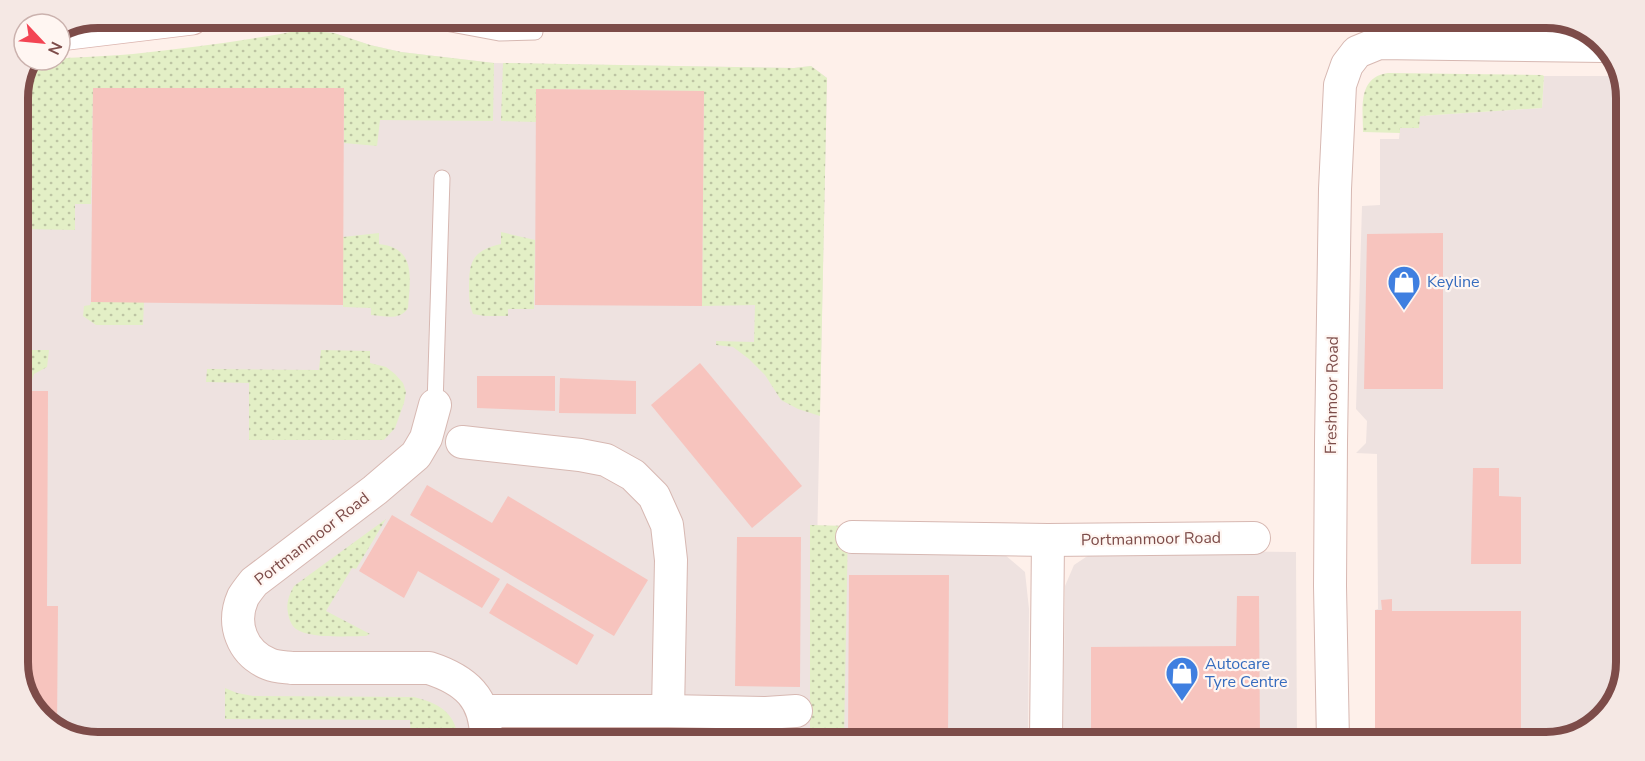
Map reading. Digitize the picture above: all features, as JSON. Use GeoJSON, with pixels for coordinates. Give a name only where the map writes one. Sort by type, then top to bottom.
{"type":"FeatureCollection","features":[{"type":"Feature","properties":{"kind":"street"},"geometry":{"type":"LineString","coordinates":[[80,32],[110,28]]}},
{"type":"Feature","properties":{"kind":"street"},"geometry":{"type":"LineString","coordinates":[[1475,34],[1591,45]]}},
{"type":"Feature","properties":{"kind":"street","name":"Freshmoor Road"},"geometry":{"type":"LineString","coordinates":[[1333,732],[1330,476],[1335,189],[1340,85],[1347,65],[1357,52],[1379,43],[1475,34]]}},
{"type":"Feature","properties":{"kind":"street","name":"Portmanmoor Road"},"geometry":{"type":"LineString","coordinates":[[435,405],[426,438],[416,455],[375,490],[254,582],[244,595],[240,605],[238,623],[249,651],[272,665],[292,668],[429,668],[444,673],[474,694],[485,725],[668,711],[781,712]]}},
{"type":"Feature","properties":{"kind":"street"},"geometry":{"type":"LineString","coordinates":[[462,442],[606,460],[633,475],[654,496],[667,525],[671,560],[668,711]]}},
{"type":"Feature","properties":{"kind":"street","name":"Portmanmoor Road"},"geometry":{"type":"LineString","coordinates":[[852,537],[1048,540],[1254,538]]}},
{"type":"Feature","properties":{"kind":"street"},"geometry":{"type":"LineString","coordinates":[[1046,732],[1048,540]]}},
{"type":"Feature","properties":{"kind":"lane"},"geometry":{"type":"LineString","coordinates":[[472,28],[499,33],[535,32]]}},
{"type":"Feature","properties":{"kind":"lane"},"geometry":{"type":"LineString","coordinates":[[435,405],[442,178]]}},
{"type":"Feature","properties":{"kind":"shaded area"},"geometry":{"type":"Polygon","coordinates":[[[326,32],[401,52],[494,63],[794,68],[811,66],[827,78],[817,547],[998,549],[1025,572],[1029,609],[1028,732],[99,732],[72,727],[56,718],[40,701],[32,685],[29,667],[29,94],[34,72],[72,72],[72,62],[326,32]]]}},
{"type":"Feature","properties":{"kind":"shaded area"},"geometry":{"type":"Polygon","coordinates":[[[1544,76],[1612,76],[1616,94],[1615,676],[1607,697],[1596,712],[1585,721],[1564,730],[1555,732],[1375,732],[1375,610],[1378,609],[1377,454],[1356,453],[1366,443],[1367,421],[1356,409],[1362,206],[1380,205],[1380,139],[1399,139],[1400,128],[1419,116],[1542,108],[1544,76]]]}},
{"type":"Feature","properties":{"kind":"shaded area"},"geometry":{"type":"Polygon","coordinates":[[[1104,550],[1296,552],[1297,732],[1063,732],[1065,586],[1074,565],[1089,555],[1104,550]]]}},
{"type":"Feature","properties":{"kind":"green space"},"geometry":{"type":"Polygon","coordinates":[[[301,30],[334,33],[401,52],[494,63],[493,121],[380,120],[377,146],[344,143],[344,88],[93,88],[91,204],[75,204],[75,230],[29,229],[29,94],[34,72],[72,72],[72,58],[154,52],[301,30]]]}},
{"type":"Feature","properties":{"kind":"green space"},"geometry":{"type":"Polygon","coordinates":[[[503,63],[794,68],[811,66],[827,78],[820,416],[798,409],[781,400],[765,375],[749,359],[733,347],[716,345],[716,341],[754,342],[755,305],[702,306],[704,91],[537,89],[536,122],[501,121],[503,63]]]}},
{"type":"Feature","properties":{"kind":"green space"},"geometry":{"type":"Polygon","coordinates":[[[1388,73],[1542,75],[1544,76],[1542,108],[1420,116],[1419,128],[1400,128],[1400,133],[1363,132],[1363,104],[1366,87],[1378,76],[1388,73]]]}},
{"type":"Feature","properties":{"kind":"green space"},"geometry":{"type":"Polygon","coordinates":[[[501,232],[535,240],[534,309],[508,309],[508,316],[473,314],[469,289],[472,262],[485,249],[501,244],[501,232]]]}},
{"type":"Feature","properties":{"kind":"green space"},"geometry":{"type":"Polygon","coordinates":[[[379,233],[379,244],[400,252],[409,267],[408,308],[401,315],[387,317],[371,315],[371,308],[343,307],[343,237],[379,233]]]}},
{"type":"Feature","properties":{"kind":"green space"},"geometry":{"type":"Polygon","coordinates":[[[91,302],[144,302],[143,325],[96,325],[83,316],[84,306],[90,305],[91,302]]]}},
{"type":"Feature","properties":{"kind":"green space"},"geometry":{"type":"Polygon","coordinates":[[[29,350],[49,350],[47,367],[34,374],[29,383],[29,350]]]}},
{"type":"Feature","properties":{"kind":"green space"},"geometry":{"type":"Polygon","coordinates":[[[321,350],[370,351],[370,363],[386,367],[403,383],[406,392],[404,403],[395,428],[384,440],[249,440],[249,383],[206,382],[207,369],[319,370],[321,350]]]}},
{"type":"Feature","properties":{"kind":"green space"},"geometry":{"type":"Polygon","coordinates":[[[386,519],[356,569],[352,568],[326,611],[370,634],[366,636],[319,636],[296,629],[290,622],[287,609],[288,599],[294,586],[386,519]]]}},
{"type":"Feature","properties":{"kind":"green space"},"geometry":{"type":"Polygon","coordinates":[[[810,525],[848,526],[844,732],[810,732],[810,525]]]}},
{"type":"Feature","properties":{"kind":"green space"},"geometry":{"type":"Polygon","coordinates":[[[225,688],[253,696],[414,697],[431,702],[444,710],[453,721],[457,732],[411,732],[410,720],[225,719],[225,688]]]}},
{"type":"Feature","properties":{"kind":"building"},"geometry":{"type":"Polygon","coordinates":[[[93,88],[344,88],[343,305],[91,302],[93,88]]]}},
{"type":"Feature","properties":{"kind":"building"},"geometry":{"type":"Polygon","coordinates":[[[536,89],[704,91],[702,306],[535,305],[536,89]]]}},
{"type":"Feature","properties":{"kind":"building","name":"Keyline"},"geometry":{"type":"Polygon","coordinates":[[[1443,233],[1443,389],[1364,389],[1367,234],[1443,233]]]}},
{"type":"Feature","properties":{"kind":"building"},"geometry":{"type":"Polygon","coordinates":[[[700,363],[802,486],[752,528],[651,405],[700,363]]]}},
{"type":"Feature","properties":{"kind":"building"},"geometry":{"type":"Polygon","coordinates":[[[477,376],[555,376],[555,411],[477,408],[477,376]]]}},
{"type":"Feature","properties":{"kind":"building"},"geometry":{"type":"Polygon","coordinates":[[[560,378],[636,381],[636,414],[559,413],[560,378]]]}},
{"type":"Feature","properties":{"kind":"building"},"geometry":{"type":"Polygon","coordinates":[[[29,391],[48,391],[47,606],[58,606],[57,719],[40,701],[32,685],[29,667],[29,391]]]}},
{"type":"Feature","properties":{"kind":"building"},"geometry":{"type":"Polygon","coordinates":[[[1473,468],[1499,468],[1499,496],[1521,497],[1521,564],[1471,564],[1473,468]]]}},
{"type":"Feature","properties":{"kind":"building"},"geometry":{"type":"Polygon","coordinates":[[[427,485],[492,523],[508,496],[648,580],[614,636],[410,515],[427,485]]]}},
{"type":"Feature","properties":{"kind":"building"},"geometry":{"type":"Polygon","coordinates":[[[392,515],[500,579],[482,608],[418,571],[404,598],[359,571],[392,515]]]}},
{"type":"Feature","properties":{"kind":"building"},"geometry":{"type":"Polygon","coordinates":[[[737,537],[801,537],[800,687],[735,686],[737,537]]]}},
{"type":"Feature","properties":{"kind":"building"},"geometry":{"type":"Polygon","coordinates":[[[849,575],[949,575],[948,732],[848,732],[849,575]]]}},
{"type":"Feature","properties":{"kind":"building"},"geometry":{"type":"Polygon","coordinates":[[[507,583],[594,635],[577,665],[489,613],[507,583]]]}},
{"type":"Feature","properties":{"kind":"building"},"geometry":{"type":"Polygon","coordinates":[[[1237,596],[1259,596],[1260,732],[1091,732],[1091,647],[1236,646],[1237,596]]]}},
{"type":"Feature","properties":{"kind":"building"},"geometry":{"type":"Polygon","coordinates":[[[1392,599],[1392,611],[1521,611],[1521,732],[1375,732],[1375,610],[1382,610],[1381,600],[1392,599]]]}},
{"type":"Feature","properties":{"kind":"place","name":"Keyline"},"geometry":{"type":"Point","coordinates":[1404,311]}},
{"type":"Feature","properties":{"kind":"place","name":"Autocare Tyre Centre"},"geometry":{"type":"Point","coordinates":[1182,702]}}]}
